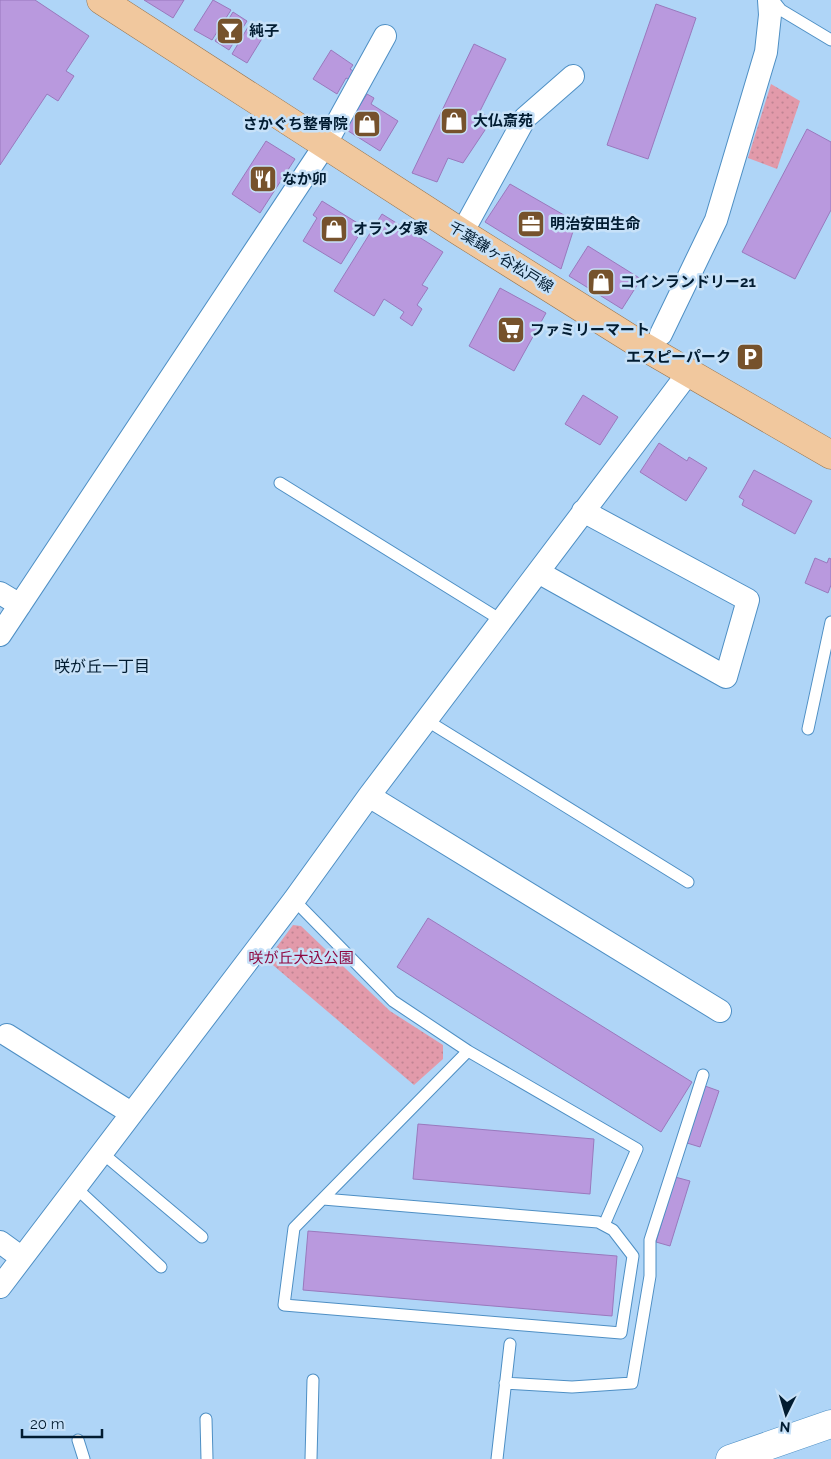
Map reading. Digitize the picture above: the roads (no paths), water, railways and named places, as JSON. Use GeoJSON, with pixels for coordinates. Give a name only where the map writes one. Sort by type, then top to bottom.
{"type":"FeatureCollection","features":[{"type":"Feature","properties":{"kind":"main road","name":"千葉鎌ヶ谷松戸線"},"geometry":{"type":"LineString","coordinates":[[101,0],[462,233],[656,342],[689,372],[831,455]]}},
{"type":"Feature","properties":{"kind":"street"},"geometry":{"type":"LineString","coordinates":[[656,342],[716,220],[764,59],[770,14],[769,0]]}},
{"type":"Feature","properties":{"kind":"street"},"geometry":{"type":"LineString","coordinates":[[0,635],[325,145],[385,36]]}},
{"type":"Feature","properties":{"kind":"street"},"geometry":{"type":"LineString","coordinates":[[462,233],[525,118],[573,76]]}},
{"type":"Feature","properties":{"kind":"street"},"geometry":{"type":"LineString","coordinates":[[0,1287],[294,900],[369,796],[689,372]]}},
{"type":"Feature","properties":{"kind":"street"},"geometry":{"type":"LineString","coordinates":[[538,572],[726,677],[748,600],[583,512]]}},
{"type":"Feature","properties":{"kind":"street"},"geometry":{"type":"LineString","coordinates":[[0,592],[20,605]]}},
{"type":"Feature","properties":{"kind":"street"},"geometry":{"type":"LineString","coordinates":[[369,796],[720,1011]]}},
{"type":"Feature","properties":{"kind":"street"},"geometry":{"type":"LineString","coordinates":[[7,1035],[131,1113]]}},
{"type":"Feature","properties":{"kind":"street"},"geometry":{"type":"LineString","coordinates":[[0,1242],[22,1258]]}},
{"type":"Feature","properties":{"kind":"street"},"geometry":{"type":"LineString","coordinates":[[730,1459],[831,1424]]}},
{"type":"Feature","properties":{"kind":"lane"},"geometry":{"type":"LineString","coordinates":[[773,0],[781,10],[831,40]]}},
{"type":"Feature","properties":{"kind":"lane"},"geometry":{"type":"LineString","coordinates":[[280,483],[501,620]]}},
{"type":"Feature","properties":{"kind":"lane"},"geometry":{"type":"LineString","coordinates":[[808,729],[831,622]]}},
{"type":"Feature","properties":{"kind":"lane"},"geometry":{"type":"LineString","coordinates":[[426,720],[688,882]]}},
{"type":"Feature","properties":{"kind":"lane"},"geometry":{"type":"LineString","coordinates":[[294,900],[392,1002],[468,1051],[637,1149],[604,1225]]}},
{"type":"Feature","properties":{"kind":"lane"},"geometry":{"type":"LineString","coordinates":[[323,1199],[598,1222],[614,1230],[633,1256],[621,1333],[284,1305],[294,1228],[468,1051]]}},
{"type":"Feature","properties":{"kind":"lane"},"geometry":{"type":"LineString","coordinates":[[505,1383],[572,1387],[632,1383],[650,1276],[650,1240],[704,1075]]}},
{"type":"Feature","properties":{"kind":"lane"},"geometry":{"type":"LineString","coordinates":[[101,1152],[202,1237]]}},
{"type":"Feature","properties":{"kind":"lane"},"geometry":{"type":"LineString","coordinates":[[76,1187],[161,1267]]}},
{"type":"Feature","properties":{"kind":"lane"},"geometry":{"type":"LineString","coordinates":[[497,1459],[510,1344]]}},
{"type":"Feature","properties":{"kind":"lane"},"geometry":{"type":"LineString","coordinates":[[311,1459],[312,1380]]}},
{"type":"Feature","properties":{"kind":"lane"},"geometry":{"type":"LineString","coordinates":[[206,1419],[206,1459]]}},
{"type":"Feature","properties":{"kind":"lane"},"geometry":{"type":"LineString","coordinates":[[78,1440],[84,1459]]}},
{"type":"Feature","properties":{"kind":"place","name":"純子"},"geometry":{"type":"Point","coordinates":[230,31]}},
{"type":"Feature","properties":{"kind":"place","name":"大仏斎苑"},"geometry":{"type":"Point","coordinates":[454,121]}},
{"type":"Feature","properties":{"kind":"place","name":"さかぐち整骨院"},"geometry":{"type":"Point","coordinates":[367,124]}},
{"type":"Feature","properties":{"kind":"place","name":"なか卯"},"geometry":{"type":"Point","coordinates":[263,179]}},
{"type":"Feature","properties":{"kind":"place","name":"明治安田生命"},"geometry":{"type":"Point","coordinates":[531,224]}},
{"type":"Feature","properties":{"kind":"place","name":"オランダ家"},"geometry":{"type":"Point","coordinates":[334,229]}},
{"type":"Feature","properties":{"kind":"place","name":"コインランドリー21"},"geometry":{"type":"Point","coordinates":[601,282]}},
{"type":"Feature","properties":{"kind":"place","name":"ファミリーマート"},"geometry":{"type":"Point","coordinates":[511,330]}},
{"type":"Feature","properties":{"kind":"place","name":"エスピーパーク"},"geometry":{"type":"Point","coordinates":[750,357]}},
{"type":"Feature","properties":{"kind":"district","name":"咲が丘一丁目"},"geometry":{"type":"Point","coordinates":[102,666]}},
{"type":"Feature","properties":{"kind":"park label","name":"咲が丘大込公園"},"geometry":{"type":"Point","coordinates":[301,958]}}]}
